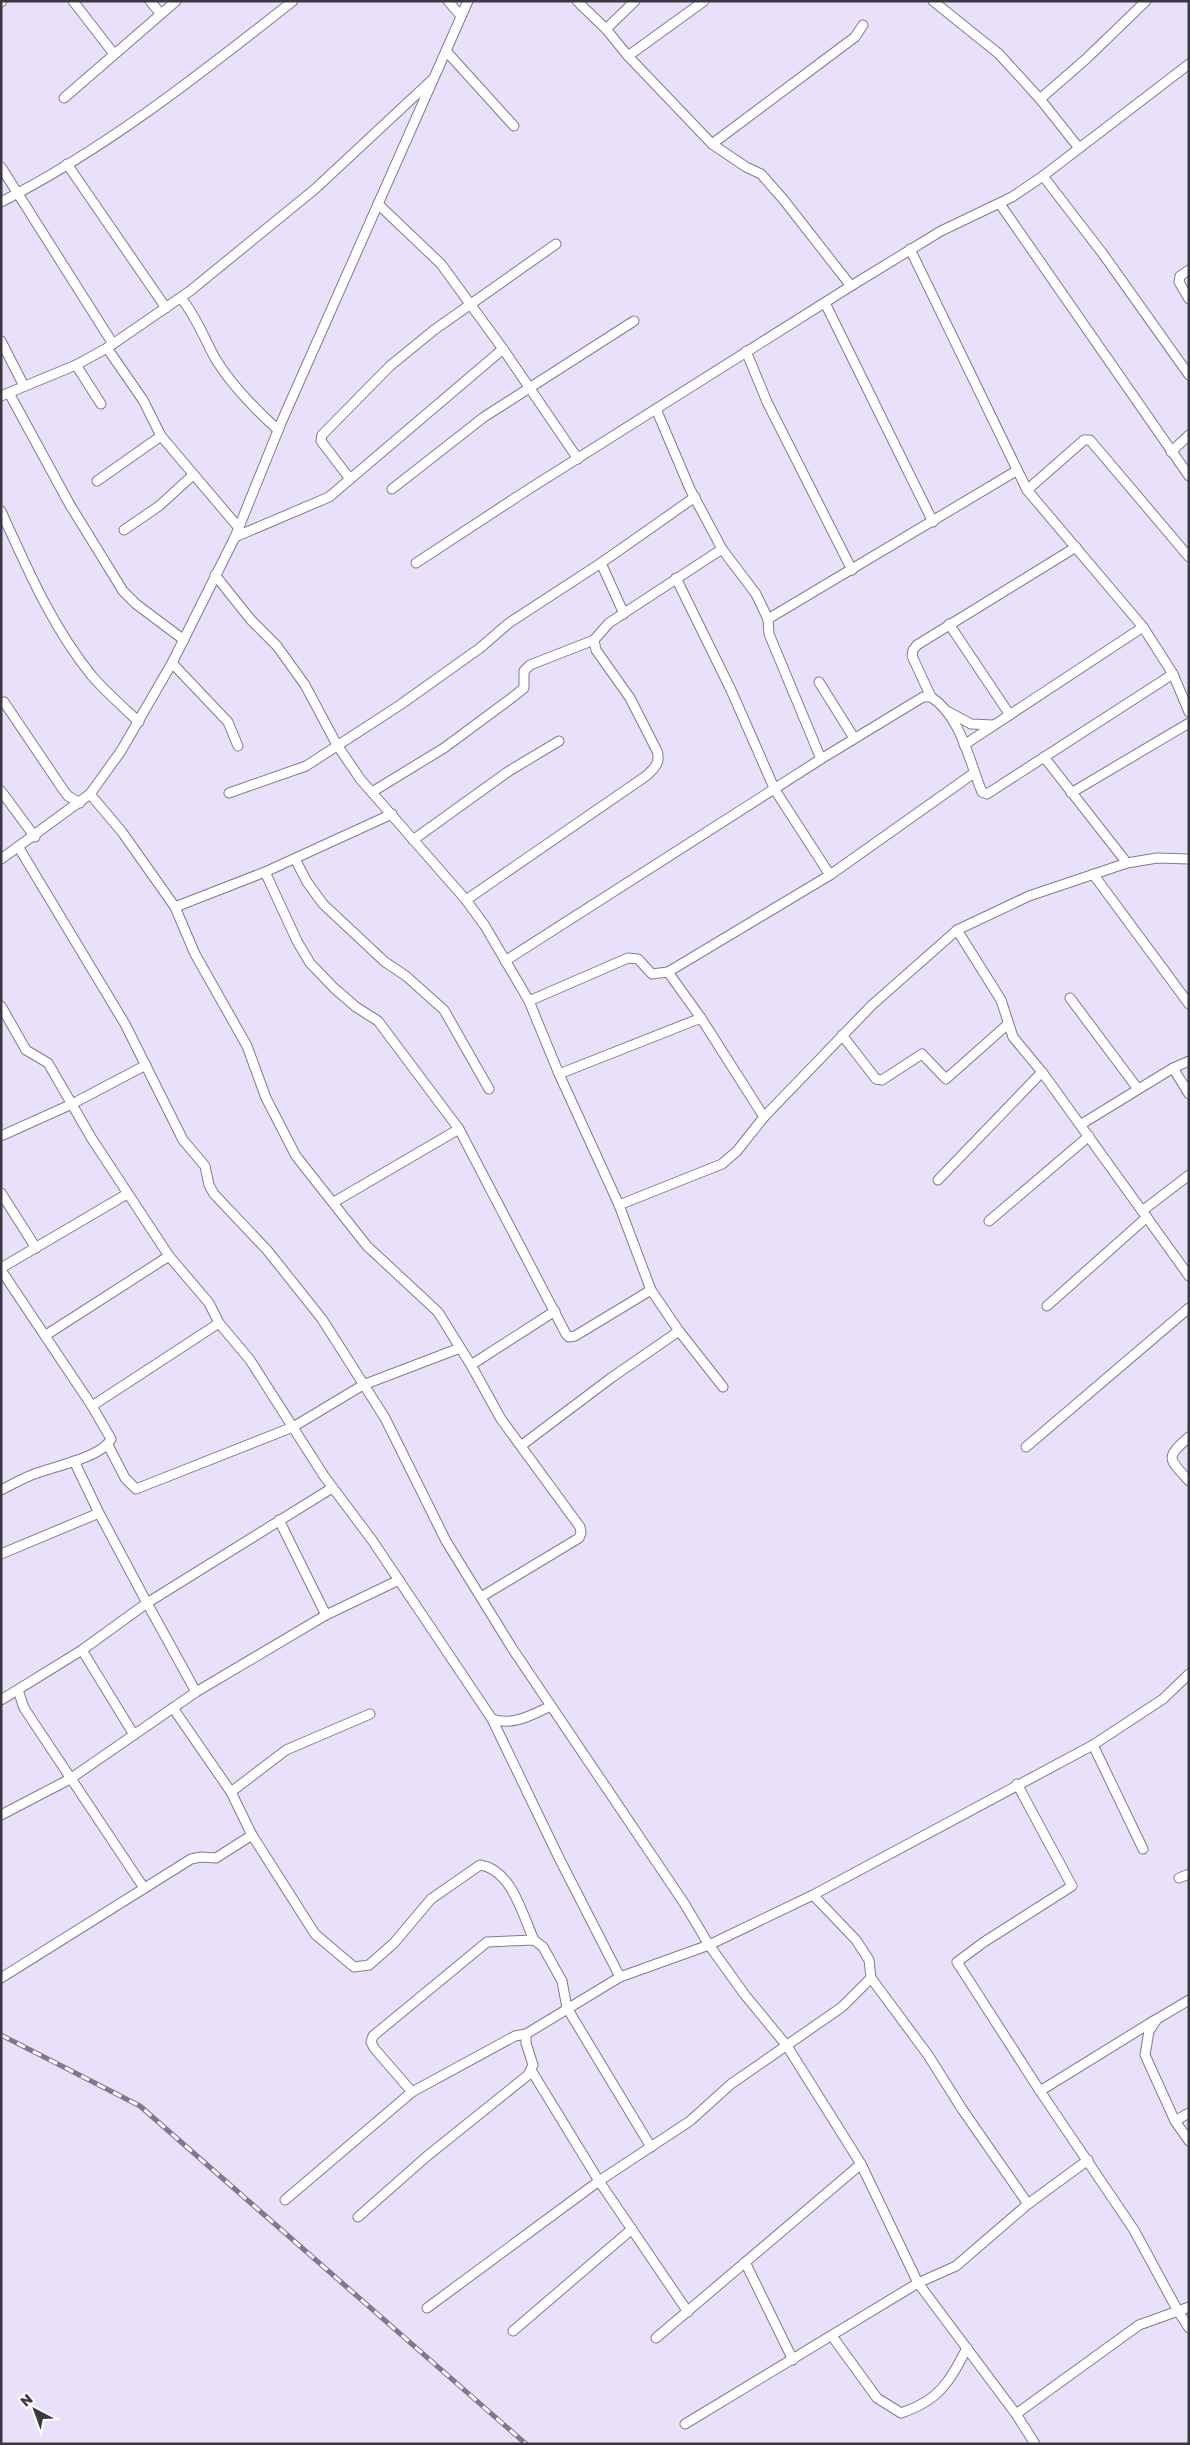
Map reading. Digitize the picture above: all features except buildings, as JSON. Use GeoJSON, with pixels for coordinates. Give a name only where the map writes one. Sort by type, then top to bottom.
{"type":"FeatureCollection","features":[{"type":"Feature","properties":{"kind":"street"},"geometry":{"type":"LineString","coordinates":[[73,1],[114,54]]}},
{"type":"Feature","properties":{"kind":"street"},"geometry":{"type":"LineString","coordinates":[[150,1],[161,14]]}},
{"type":"Feature","properties":{"kind":"street"},"geometry":{"type":"LineString","coordinates":[[64,98],[176,1]]}},
{"type":"Feature","properties":{"kind":"street"},"geometry":{"type":"LineString","coordinates":[[1,202],[20,193],[67,164],[172,96],[293,1]]}},
{"type":"Feature","properties":{"kind":"street"},"geometry":{"type":"LineString","coordinates":[[448,1],[461,16]]}},
{"type":"Feature","properties":{"kind":"street"},"geometry":{"type":"LineString","coordinates":[[1,859],[19,848],[90,794],[139,722],[172,663],[237,532],[278,430],[437,76],[468,1]]}},
{"type":"Feature","properties":{"kind":"street"},"geometry":{"type":"LineString","coordinates":[[577,1],[606,29],[628,56],[712,144],[760,174],[783,199],[851,286]]}},
{"type":"Feature","properties":{"kind":"street"},"geometry":{"type":"LineString","coordinates":[[606,29],[635,1]]}},
{"type":"Feature","properties":{"kind":"street"},"geometry":{"type":"LineString","coordinates":[[628,56],[703,1]]}},
{"type":"Feature","properties":{"kind":"street"},"geometry":{"type":"LineString","coordinates":[[933,1],[999,54],[1040,99],[1080,148]]}},
{"type":"Feature","properties":{"kind":"street"},"geometry":{"type":"LineString","coordinates":[[1040,99],[1086,59],[1146,1]]}},
{"type":"Feature","properties":{"kind":"street"},"geometry":{"type":"LineString","coordinates":[[712,144],[855,37],[863,25]]}},
{"type":"Feature","properties":{"kind":"street"},"geometry":{"type":"LineString","coordinates":[[446,51],[514,126]]}},
{"type":"Feature","properties":{"kind":"street"},"geometry":{"type":"LineString","coordinates":[[416,563],[746,351],[910,249],[941,231],[1000,204],[1043,176],[1189,64]]}},
{"type":"Feature","properties":{"kind":"street"},"geometry":{"type":"LineString","coordinates":[[184,640],[136,604],[123,591],[5,394],[76,365],[110,346],[181,298],[315,189],[437,76]]}},
{"type":"Feature","properties":{"kind":"street"},"geometry":{"type":"LineString","coordinates":[[67,164],[166,308]]}},
{"type":"Feature","properties":{"kind":"street"},"geometry":{"type":"LineString","coordinates":[[1,166],[20,193],[143,400],[160,436],[237,532]]}},
{"type":"Feature","properties":{"kind":"street"},"geometry":{"type":"LineString","coordinates":[[1043,176],[1109,262],[1189,375]]}},
{"type":"Feature","properties":{"kind":"street"},"geometry":{"type":"LineString","coordinates":[[378,204],[441,264],[469,305],[503,349],[578,459]]}},
{"type":"Feature","properties":{"kind":"street"},"geometry":{"type":"LineString","coordinates":[[1000,204],[1189,476]]}},
{"type":"Feature","properties":{"kind":"street"},"geometry":{"type":"LineString","coordinates":[[350,479],[321,441],[322,435],[390,366],[469,305],[556,244]]}},
{"type":"Feature","properties":{"kind":"street"},"geometry":{"type":"LineString","coordinates":[[910,249],[1016,471],[1027,490],[1143,627],[1185,689],[1189,712]]}},
{"type":"Feature","properties":{"kind":"street"},"geometry":{"type":"LineString","coordinates":[[1189,270],[1180,276],[1179,282],[1189,299]]}},
{"type":"Feature","properties":{"kind":"street"},"geometry":{"type":"LineString","coordinates":[[181,298],[190,308],[216,360],[257,411],[278,430]]}},
{"type":"Feature","properties":{"kind":"street"},"geometry":{"type":"LineString","coordinates":[[825,303],[934,522]]}},
{"type":"Feature","properties":{"kind":"street"},"geometry":{"type":"LineString","coordinates":[[392,489],[484,418],[634,320]]}},
{"type":"Feature","properties":{"kind":"street"},"geometry":{"type":"LineString","coordinates":[[1,340],[24,386]]}},
{"type":"Feature","properties":{"kind":"street"},"geometry":{"type":"LineString","coordinates":[[237,532],[329,497],[425,418],[503,349]]}},
{"type":"Feature","properties":{"kind":"street"},"geometry":{"type":"LineString","coordinates":[[746,351],[767,402],[852,570]]}},
{"type":"Feature","properties":{"kind":"street"},"geometry":{"type":"LineString","coordinates":[[76,365],[101,404]]}},
{"type":"Feature","properties":{"kind":"street"},"geometry":{"type":"LineString","coordinates":[[656,409],[695,497],[722,549],[756,594],[768,619],[769,634],[821,759]]}},
{"type":"Feature","properties":{"kind":"street"},"geometry":{"type":"LineString","coordinates":[[1171,452],[1189,435]]}},
{"type":"Feature","properties":{"kind":"street"},"geometry":{"type":"LineString","coordinates":[[97,482],[160,436]]}},
{"type":"Feature","properties":{"kind":"street"},"geometry":{"type":"LineString","coordinates":[[1027,490],[1084,440],[1090,440],[1189,557]]}},
{"type":"Feature","properties":{"kind":"street"},"geometry":{"type":"LineString","coordinates":[[768,619],[934,522],[1016,471]]}},
{"type":"Feature","properties":{"kind":"street"},"geometry":{"type":"LineString","coordinates":[[124,530],[158,506],[193,475]]}},
{"type":"Feature","properties":{"kind":"street"},"geometry":{"type":"LineString","coordinates":[[229,793],[306,766],[400,705],[480,648],[509,623],[601,563],[695,497]]}},
{"type":"Feature","properties":{"kind":"street"},"geometry":{"type":"LineString","coordinates":[[1,511],[45,605],[66,638],[92,676],[139,722]]}},
{"type":"Feature","properties":{"kind":"street"},"geometry":{"type":"LineString","coordinates":[[994,725],[970,724],[947,711],[931,697],[912,656],[913,650],[949,624],[1076,547]]}},
{"type":"Feature","properties":{"kind":"street"},"geometry":{"type":"LineString","coordinates":[[372,792],[444,748],[513,698],[524,688],[524,671],[530,665],[594,640],[609,623],[722,549]]}},
{"type":"Feature","properties":{"kind":"street"},"geometry":{"type":"LineString","coordinates":[[601,563],[624,614]]}},
{"type":"Feature","properties":{"kind":"street"},"geometry":{"type":"LineString","coordinates":[[215,575],[251,620],[277,646],[305,685],[337,745],[372,792],[466,900],[485,926],[529,1001],[559,1074],[619,1205],[651,1290],[679,1331],[723,1387]]}},
{"type":"Feature","properties":{"kind":"street"},"geometry":{"type":"LineString","coordinates":[[676,578],[730,690],[775,790],[830,876]]}},
{"type":"Feature","properties":{"kind":"street"},"geometry":{"type":"LineString","coordinates":[[949,624],[1010,714]]}},
{"type":"Feature","properties":{"kind":"street"},"geometry":{"type":"LineString","coordinates":[[964,745],[1143,627]]}},
{"type":"Feature","properties":{"kind":"street"},"geometry":{"type":"LineString","coordinates":[[466,900],[646,776],[658,763],[657,751],[630,698],[596,650],[594,640]]}},
{"type":"Feature","properties":{"kind":"street"},"geometry":{"type":"LineString","coordinates":[[172,663],[228,722],[238,746]]}},
{"type":"Feature","properties":{"kind":"street"},"geometry":{"type":"LineString","coordinates":[[947,711],[964,745],[982,792],[987,794],[1174,674]]}},
{"type":"Feature","properties":{"kind":"street"},"geometry":{"type":"LineString","coordinates":[[819,682],[854,738]]}},
{"type":"Feature","properties":{"kind":"street"},"geometry":{"type":"LineString","coordinates":[[505,961],[854,738],[923,697],[931,697]]}},
{"type":"Feature","properties":{"kind":"street"},"geometry":{"type":"LineString","coordinates":[[4,702],[68,796],[80,803]]}},
{"type":"Feature","properties":{"kind":"street"},"geometry":{"type":"LineString","coordinates":[[1071,793],[1189,723]]}},
{"type":"Feature","properties":{"kind":"street"},"geometry":{"type":"LineString","coordinates":[[413,840],[509,771],[559,741]]}},
{"type":"Feature","properties":{"kind":"street"},"geometry":{"type":"LineString","coordinates":[[1044,757],[1127,863]]}},
{"type":"Feature","properties":{"kind":"street"},"geometry":{"type":"LineString","coordinates":[[529,1001],[628,958],[638,959],[652,974],[668,972],[830,876],[974,773]]}},
{"type":"Feature","properties":{"kind":"street"},"geometry":{"type":"LineString","coordinates":[[1,791],[34,837]]}},
{"type":"Feature","properties":{"kind":"street"},"geometry":{"type":"LineString","coordinates":[[90,794],[122,832],[175,907],[195,954],[247,1046],[266,1098],[296,1156],[375,1254],[438,1312],[471,1365],[501,1419],[580,1526],[579,1538],[481,1597]]}},
{"type":"Feature","properties":{"kind":"street"},"geometry":{"type":"LineString","coordinates":[[175,907],[266,872],[392,814]]}},
{"type":"Feature","properties":{"kind":"street"},"geometry":{"type":"LineString","coordinates":[[19,848],[88,961],[146,1065],[183,1140],[205,1166],[209,1185],[214,1194],[267,1250],[313,1306],[385,1418],[439,1529],[481,1597],[684,1903],[709,1945],[745,1995],[787,2046],[861,2164],[918,2283],[1016,2414],[1035,2444]]}},
{"type":"Feature","properties":{"kind":"street"},"geometry":{"type":"LineString","coordinates":[[619,1205],[722,1164],[737,1151],[764,1117],[842,1034],[956,930],[1029,896],[1127,863],[1157,858],[1189,860]]}},
{"type":"Feature","properties":{"kind":"street"},"geometry":{"type":"LineString","coordinates":[[295,859],[307,882],[323,904],[385,962],[406,976],[444,1010],[489,1089]]}},
{"type":"Feature","properties":{"kind":"street"},"geometry":{"type":"LineString","coordinates":[[266,872],[297,941],[310,963],[356,1007],[378,1021],[459,1129],[566,1334],[569,1337],[575,1336],[651,1290]]}},
{"type":"Feature","properties":{"kind":"street"},"geometry":{"type":"LineString","coordinates":[[1093,874],[1189,1004]]}},
{"type":"Feature","properties":{"kind":"street"},"geometry":{"type":"LineString","coordinates":[[956,930],[1001,1000],[1013,1036],[1089,1136],[1189,1276]]}},
{"type":"Feature","properties":{"kind":"street"},"geometry":{"type":"LineString","coordinates":[[668,972],[701,1018],[764,1117]]}},
{"type":"Feature","properties":{"kind":"street"},"geometry":{"type":"LineString","coordinates":[[1070,998],[1138,1090]]}},
{"type":"Feature","properties":{"kind":"street"},"geometry":{"type":"LineString","coordinates":[[1,1006],[26,1050],[48,1064],[127,1194],[169,1256],[209,1303],[219,1323],[250,1360],[332,1488],[369,1535],[492,1719],[560,1860],[620,1977]]}},
{"type":"Feature","properties":{"kind":"street"},"geometry":{"type":"LineString","coordinates":[[559,1074],[701,1018]]}},
{"type":"Feature","properties":{"kind":"street"},"geometry":{"type":"LineString","coordinates":[[842,1034],[876,1079],[882,1080],[922,1054],[946,1080],[1008,1024]]}},
{"type":"Feature","properties":{"kind":"street"},"geometry":{"type":"LineString","coordinates":[[1080,1125],[1173,1068],[1189,1061]]}},
{"type":"Feature","properties":{"kind":"street"},"geometry":{"type":"LineString","coordinates":[[1,1136],[72,1104],[146,1065]]}},
{"type":"Feature","properties":{"kind":"street"},"geometry":{"type":"LineString","coordinates":[[1173,1068],[1189,1094]]}},
{"type":"Feature","properties":{"kind":"street"},"geometry":{"type":"LineString","coordinates":[[938,1180],[1042,1072]]}},
{"type":"Feature","properties":{"kind":"street"},"geometry":{"type":"LineString","coordinates":[[334,1202],[459,1129]]}},
{"type":"Feature","properties":{"kind":"street"},"geometry":{"type":"LineString","coordinates":[[989,1221],[1089,1136]]}},
{"type":"Feature","properties":{"kind":"street"},"geometry":{"type":"LineString","coordinates":[[1046,1306],[1144,1214],[1189,1175]]}},
{"type":"Feature","properties":{"kind":"street"},"geometry":{"type":"LineString","coordinates":[[1,1193],[36,1248]]}},
{"type":"Feature","properties":{"kind":"street"},"geometry":{"type":"LineString","coordinates":[[1,1490],[26,1477],[74,1461],[108,1445],[111,1439],[92,1406],[1,1269],[127,1194]]}},
{"type":"Feature","properties":{"kind":"street"},"geometry":{"type":"LineString","coordinates":[[46,1335],[169,1256]]}},
{"type":"Feature","properties":{"kind":"street"},"geometry":{"type":"LineString","coordinates":[[1026,1447],[1189,1308]]}},
{"type":"Feature","properties":{"kind":"street"},"geometry":{"type":"LineString","coordinates":[[471,1365],[555,1311]]}},
{"type":"Feature","properties":{"kind":"street"},"geometry":{"type":"LineString","coordinates":[[92,1406],[219,1323]]}},
{"type":"Feature","properties":{"kind":"street"},"geometry":{"type":"LineString","coordinates":[[522,1445],[611,1378],[679,1331]]}},
{"type":"Feature","properties":{"kind":"street"},"geometry":{"type":"LineString","coordinates":[[108,1445],[125,1478],[136,1489],[293,1427],[363,1385],[460,1348]]}},
{"type":"Feature","properties":{"kind":"street"},"geometry":{"type":"LineString","coordinates":[[1189,1436],[1170,1456],[1172,1462],[1189,1480]]}},
{"type":"Feature","properties":{"kind":"street"},"geometry":{"type":"LineString","coordinates":[[74,1461],[99,1513],[196,1692]]}},
{"type":"Feature","properties":{"kind":"street"},"geometry":{"type":"LineString","coordinates":[[1,1700],[82,1650],[147,1603],[332,1488]]}},
{"type":"Feature","properties":{"kind":"street"},"geometry":{"type":"LineString","coordinates":[[1,1554],[99,1513]]}},
{"type":"Feature","properties":{"kind":"street"},"geometry":{"type":"LineString","coordinates":[[279,1520],[326,1615]]}},
{"type":"Feature","properties":{"kind":"street"},"geometry":{"type":"LineString","coordinates":[[1,1815],[70,1779],[196,1692],[326,1615],[399,1580]]}},
{"type":"Feature","properties":{"kind":"street"},"geometry":{"type":"LineString","coordinates":[[82,1650],[134,1735]]}},
{"type":"Feature","properties":{"kind":"street"},"geometry":{"type":"LineString","coordinates":[[286,2200],[412,2092],[515,2036],[526,2034],[620,1977],[709,1945],[813,1894],[1093,1745],[1162,1699],[1189,1674]]}},
{"type":"Feature","properties":{"kind":"street"},"geometry":{"type":"LineString","coordinates":[[18,1690],[24,1708],[144,1888]]}},
{"type":"Feature","properties":{"kind":"street"},"geometry":{"type":"LineString","coordinates":[[492,1719],[504,1723],[518,1721],[552,1706]]}},
{"type":"Feature","properties":{"kind":"street"},"geometry":{"type":"LineString","coordinates":[[173,1708],[232,1792],[252,1835],[315,1934],[354,1967],[369,1965],[394,1943],[432,1899],[480,1865],[492,1867],[508,1883],[534,1940],[543,1947],[562,1981],[567,2008],[651,2147]]}},
{"type":"Feature","properties":{"kind":"street"},"geometry":{"type":"LineString","coordinates":[[232,1792],[286,1750],[370,1714]]}},
{"type":"Feature","properties":{"kind":"street"},"geometry":{"type":"LineString","coordinates":[[1093,1745],[1143,1849]]}},
{"type":"Feature","properties":{"kind":"street"},"geometry":{"type":"LineString","coordinates":[[1017,1784],[1072,1886],[984,1942],[957,1962],[1040,2091],[1134,2230],[1189,2328]]}},
{"type":"Feature","properties":{"kind":"street"},"geometry":{"type":"LineString","coordinates":[[1,1978],[191,1859],[201,1857],[216,1858],[252,1835]]}},
{"type":"Feature","properties":{"kind":"street"},"geometry":{"type":"LineString","coordinates":[[1178,1878],[1189,1874]]}},
{"type":"Feature","properties":{"kind":"street"},"geometry":{"type":"LineString","coordinates":[[813,1894],[856,1940],[868,1960],[871,1978],[928,2055],[962,2109],[1028,2204]]}},
{"type":"Feature","properties":{"kind":"street"},"geometry":{"type":"LineString","coordinates":[[412,2092],[374,2048],[371,2042],[373,2036],[487,1942],[534,1940]]}},
{"type":"Feature","properties":{"kind":"street"},"geometry":{"type":"LineString","coordinates":[[427,2308],[599,2180],[690,2121],[731,2084],[842,2008],[871,1978]]}},
{"type":"Feature","properties":{"kind":"street"},"geometry":{"type":"LineString","coordinates":[[1040,2091],[1189,2000]]}},
{"type":"Feature","properties":{"kind":"street"},"geometry":{"type":"LineString","coordinates":[[1157,2019],[1149,2031],[1145,2055],[1175,2121],[1189,2141]]}},
{"type":"Feature","properties":{"kind":"street"},"geometry":{"type":"LineString","coordinates":[[358,2217],[426,2157],[531,2070],[533,2065],[526,2043],[526,2034]]}},
{"type":"Feature","properties":{"kind":"street"},"geometry":{"type":"LineString","coordinates":[[531,2070],[599,2180],[688,2312]]}},
{"type":"Feature","properties":{"kind":"street"},"geometry":{"type":"LineString","coordinates":[[1175,2121],[1189,2114]]}},
{"type":"Feature","properties":{"kind":"street"},"geometry":{"type":"LineString","coordinates":[[685,2424],[918,2283],[956,2266],[1028,2204],[1088,2160]]}},
{"type":"Feature","properties":{"kind":"street"},"geometry":{"type":"LineString","coordinates":[[656,2338],[861,2164]]}},
{"type":"Feature","properties":{"kind":"street"},"geometry":{"type":"LineString","coordinates":[[513,2331],[632,2229]]}},
{"type":"Feature","properties":{"kind":"street"},"geometry":{"type":"LineString","coordinates":[[746,2262],[793,2360]]}},
{"type":"Feature","properties":{"kind":"street"},"geometry":{"type":"LineString","coordinates":[[1016,2414],[1139,2325],[1189,2307]]}},
{"type":"Feature","properties":{"kind":"street"},"geometry":{"type":"LineString","coordinates":[[832,2336],[877,2398],[902,2413],[922,2406],[949,2383],[967,2348]]}},
{"type":"Feature","properties":{"kind":"railway"},"geometry":{"type":"LineString","coordinates":[[1,2035],[140,2106],[526,2444]]}}]}
